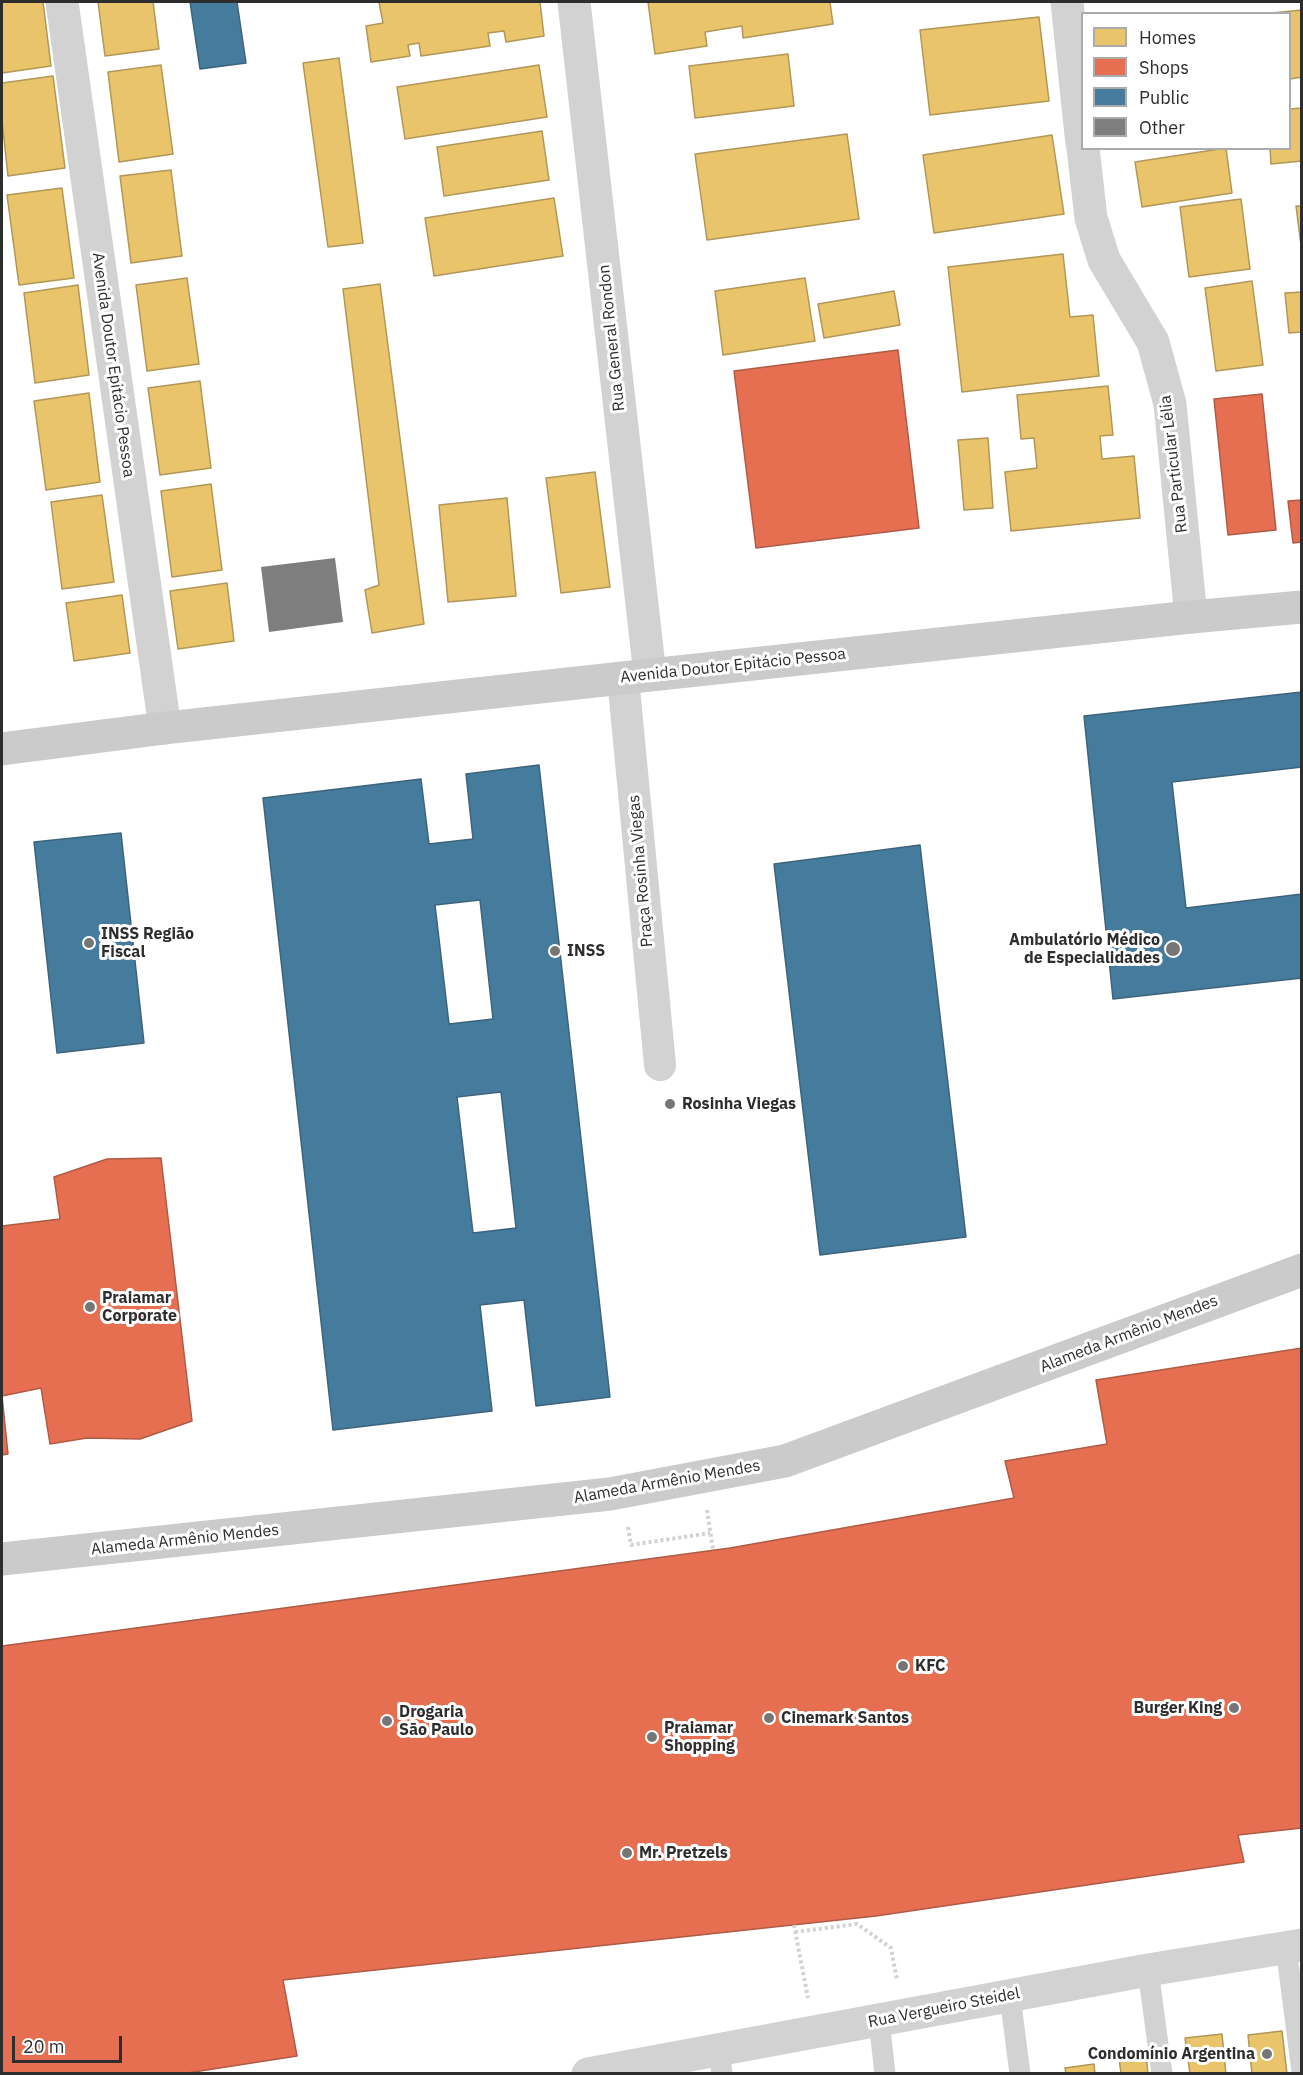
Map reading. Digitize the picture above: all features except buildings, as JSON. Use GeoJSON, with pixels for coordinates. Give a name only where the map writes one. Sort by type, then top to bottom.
{"type":"FeatureCollection","features":[{"type":"Feature","properties":{"kind":"main road","name":"Avenida Doutor Epitácio Pessoa"},"geometry":{"type":"LineString","coordinates":[[2,749],[165,728],[1191,616],[1302,607]]}},
{"type":"Feature","properties":{"kind":"main road","name":"Alameda Armênio Mendes"},"geometry":{"type":"LineString","coordinates":[[2,1559],[610,1494],[785,1461],[1302,1270]]}},
{"type":"Feature","properties":{"kind":"street","name":"Avenida Doutor Epitácio Pessoa"},"geometry":{"type":"LineString","coordinates":[[62,2],[165,728]]}},
{"type":"Feature","properties":{"kind":"street","name":"Rua General Rondon"},"geometry":{"type":"LineString","coordinates":[[574,2],[637,677]]}},
{"type":"Feature","properties":{"kind":"street"},"geometry":{"type":"LineString","coordinates":[[1067,2],[1081,126]]}},
{"type":"Feature","properties":{"kind":"street","name":"Rua Particular Lélia"},"geometry":{"type":"LineString","coordinates":[[1083,150],[1091,218],[1104,260],[1153,342],[1170,404],[1191,616]]}},
{"type":"Feature","properties":{"kind":"street","name":"Praça Rosinha Viegas"},"geometry":{"type":"LineString","coordinates":[[637,677],[660,1065]]}},
{"type":"Feature","properties":{"kind":"street","name":"Rua Vergueiro Steidel"},"geometry":{"type":"LineString","coordinates":[[588,2073],[720,2062],[879,2020],[1148,1970],[1294,1946]]}},
{"type":"Feature","properties":{"kind":"lane"},"geometry":{"type":"LineString","coordinates":[[1294,1946],[1302,2072]]}},
{"type":"Feature","properties":{"kind":"lane"},"geometry":{"type":"LineString","coordinates":[[1148,1970],[1162,2073]]}},
{"type":"Feature","properties":{"kind":"lane"},"geometry":{"type":"LineString","coordinates":[[1010,1996],[1020,2073]]}},
{"type":"Feature","properties":{"kind":"lane"},"geometry":{"type":"LineString","coordinates":[[879,2020],[885,2073]]}},
{"type":"Feature","properties":{"kind":"path"},"geometry":{"type":"LineString","coordinates":[[706,1508],[713,1550]]}},
{"type":"Feature","properties":{"kind":"path"},"geometry":{"type":"LineString","coordinates":[[631,1545],[710,1533]]}},
{"type":"Feature","properties":{"kind":"path"},"geometry":{"type":"LineString","coordinates":[[795,1932],[856,1924],[891,1948],[894,1967]]}},
{"type":"Feature","properties":{"kind":"path"},"geometry":{"type":"LineString","coordinates":[[794,1925],[800,1959]]}},
{"type":"Feature","properties":{"kind":"place","name":"INSS Região Fiscal"},"geometry":{"type":"Point","coordinates":[89,943]}},
{"type":"Feature","properties":{"kind":"place","name":"Ambulatório Médico de Especialidades"},"geometry":{"type":"Point","coordinates":[1173,949]}},
{"type":"Feature","properties":{"kind":"place","name":"INSS"},"geometry":{"type":"Point","coordinates":[555,951]}},
{"type":"Feature","properties":{"kind":"place","name":"Rosinha Viegas"},"geometry":{"type":"Point","coordinates":[670,1104]}},
{"type":"Feature","properties":{"kind":"place","name":"Praiamar Corporate"},"geometry":{"type":"Point","coordinates":[90,1307]}},
{"type":"Feature","properties":{"kind":"place","name":"KFC"},"geometry":{"type":"Point","coordinates":[903,1666]}},
{"type":"Feature","properties":{"kind":"place","name":"Burger King"},"geometry":{"type":"Point","coordinates":[1234,1708]}},
{"type":"Feature","properties":{"kind":"place","name":"Cinemark Santos"},"geometry":{"type":"Point","coordinates":[769,1718]}},
{"type":"Feature","properties":{"kind":"place","name":"Drogaria São Paulo"},"geometry":{"type":"Point","coordinates":[387,1721]}},
{"type":"Feature","properties":{"kind":"place","name":"Praiamar Shopping"},"geometry":{"type":"Point","coordinates":[652,1737]}},
{"type":"Feature","properties":{"kind":"place","name":"Mr. Pretzels"},"geometry":{"type":"Point","coordinates":[627,1853]}},
{"type":"Feature","properties":{"kind":"place","name":"Condomínio Argentina"},"geometry":{"type":"Point","coordinates":[1267,2054]}}]}
